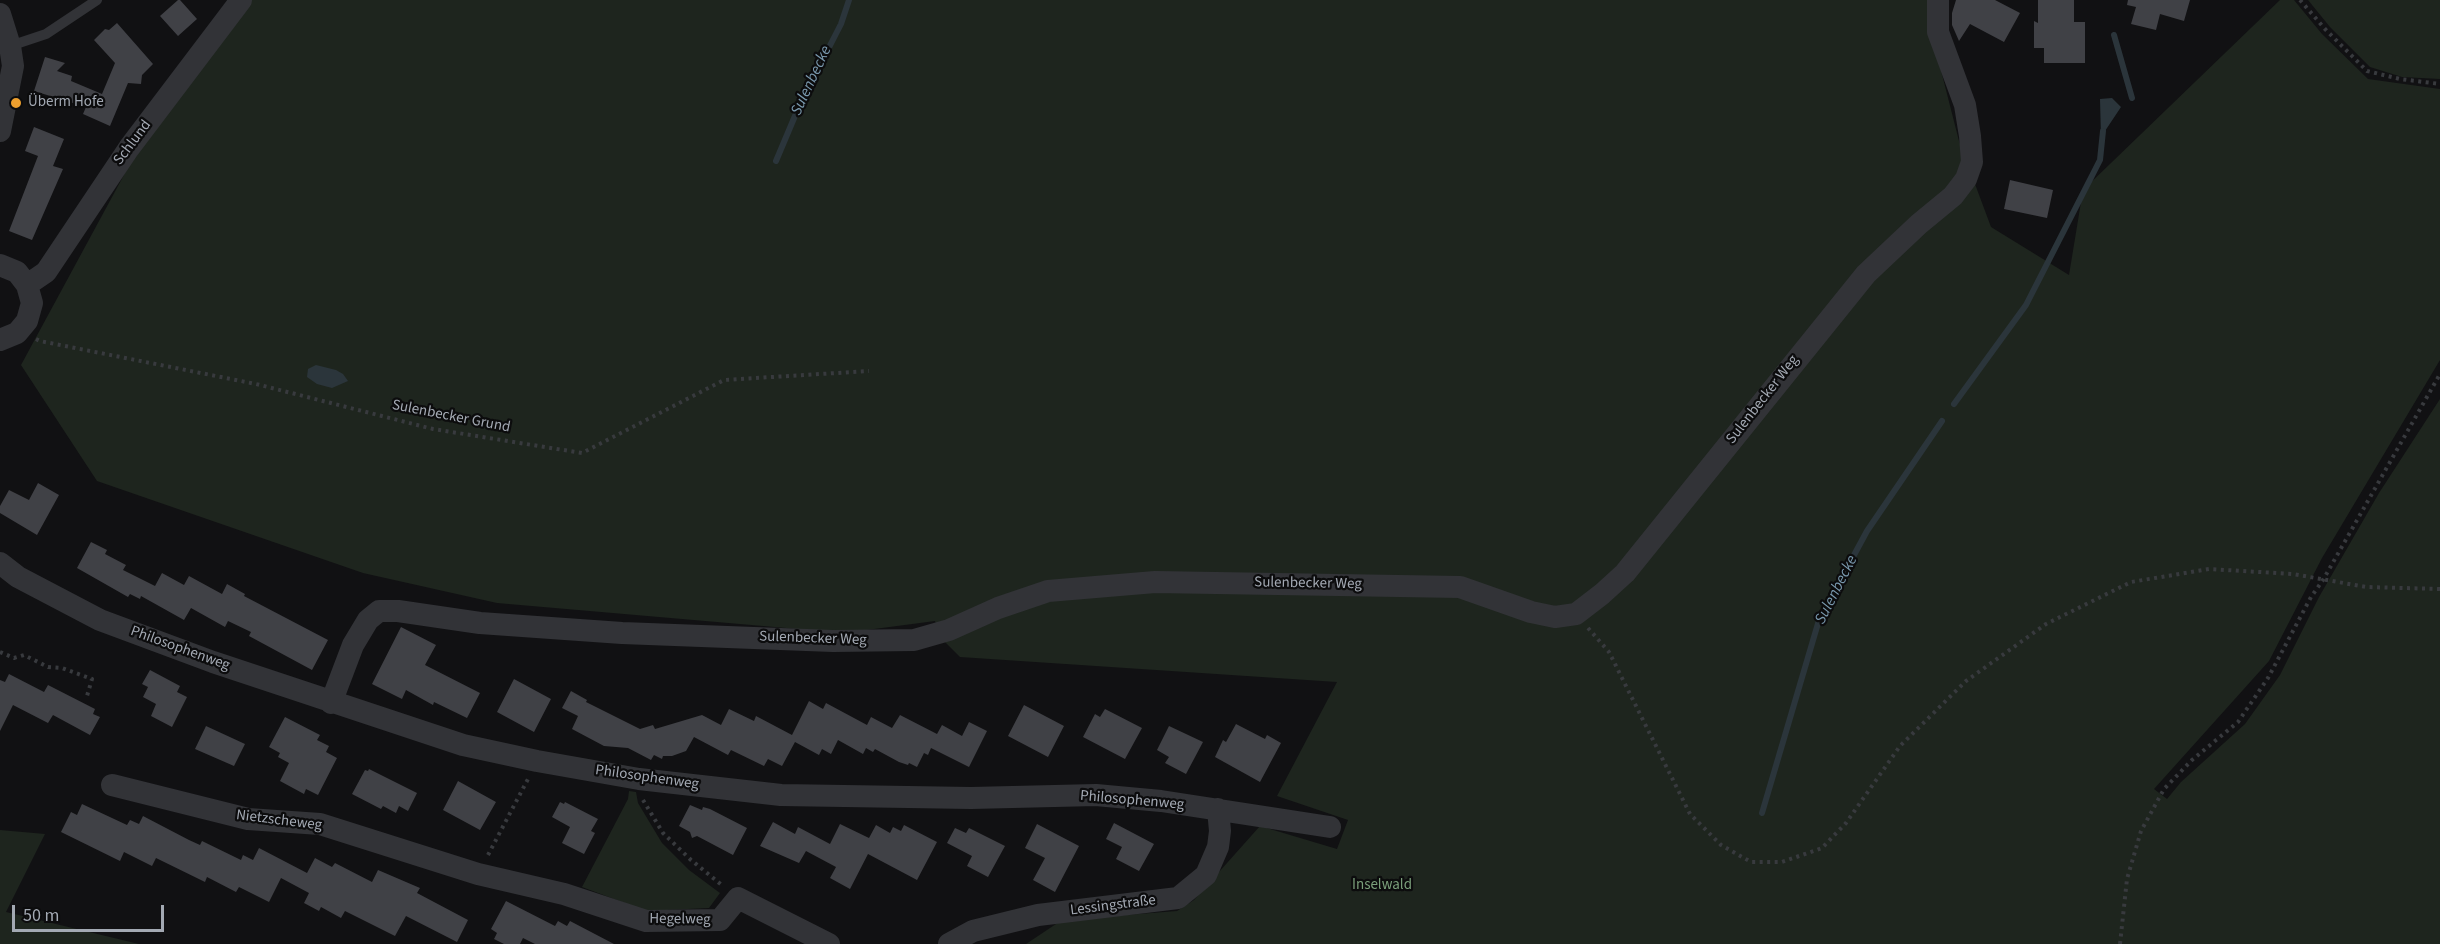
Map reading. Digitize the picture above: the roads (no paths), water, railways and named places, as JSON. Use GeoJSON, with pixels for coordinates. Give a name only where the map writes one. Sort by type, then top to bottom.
{"type":"FeatureCollection","features":[{"type":"Feature","properties":{"kind":"street","name":"Schlund"},"geometry":{"type":"LineString","coordinates":[[27,285],[46,272],[129,148],[241,0]]}},
{"type":"Feature","properties":{"kind":"street","name":"Sulenbecker Weg"},"geometry":{"type":"LineString","coordinates":[[331,703],[353,645],[368,620],[379,611],[398,611],[480,623],[622,633],[833,641],[914,640],[949,630],[998,608],[1048,591],[1155,582],[1460,587],[1531,612],[1555,617],[1576,614],[1625,573],[1866,274],[1919,224],[1953,196],[1966,179],[1972,162],[1967,116],[1938,32],[1938,0]]}},
{"type":"Feature","properties":{"kind":"street"},"geometry":{"type":"LineString","coordinates":[[0,14],[10,46],[13,66],[0,131]]}},
{"type":"Feature","properties":{"kind":"street"},"geometry":{"type":"LineString","coordinates":[[0,265],[16,272],[27,285],[32,303],[27,321],[17,333],[0,340]]}},
{"type":"Feature","properties":{"kind":"street","name":"Philosophenweg"},"geometry":{"type":"LineString","coordinates":[[0,563],[27,582],[100,620],[213,662],[463,745],[537,761],[639,779],[781,795],[971,798],[1096,795],[1218,809],[1330,827]]}},
{"type":"Feature","properties":{"kind":"street","name":"Nietzscheweg"},"geometry":{"type":"LineString","coordinates":[[112,785],[248,819],[320,824],[478,874]]}},
{"type":"Feature","properties":{"kind":"street","name":"Lessingstraße"},"geometry":{"type":"LineString","coordinates":[[949,944],[973,931],[1038,915],[1178,898],[1206,875],[1218,847],[1220,831],[1218,809]]}},
{"type":"Feature","properties":{"kind":"street","name":"Hegelweg"},"geometry":{"type":"LineString","coordinates":[[478,874],[564,894],[646,921],[720,920],[738,898],[829,944]]}},
{"type":"Feature","properties":{"kind":"lane"},"geometry":{"type":"LineString","coordinates":[[10,46],[46,34],[97,0]]}},
{"type":"Feature","properties":{"kind":"waterway","name":"Sulenbecke"},"geometry":{"type":"LineString","coordinates":[[776,161],[800,104],[841,24],[849,0]]}},
{"type":"Feature","properties":{"kind":"waterway","name":"Sulenbecke"},"geometry":{"type":"LineString","coordinates":[[2114,35],[2132,98]]}},
{"type":"Feature","properties":{"kind":"waterway","name":"Sulenbecke"},"geometry":{"type":"LineString","coordinates":[[1954,404],[2026,305],[2100,160],[2103,131]]}},
{"type":"Feature","properties":{"kind":"waterway","name":"Sulenbecke"},"geometry":{"type":"LineString","coordinates":[[1762,813],[1819,620],[1867,531],[1942,421]]}},
{"type":"Feature","properties":{"kind":"place","name":"Überm Hofe"},"geometry":{"type":"Point","coordinates":[16,103]}},
{"type":"Feature","properties":{"kind":"park label","name":"Inselwald"},"geometry":{"type":"Point","coordinates":[1382,886]}}]}
